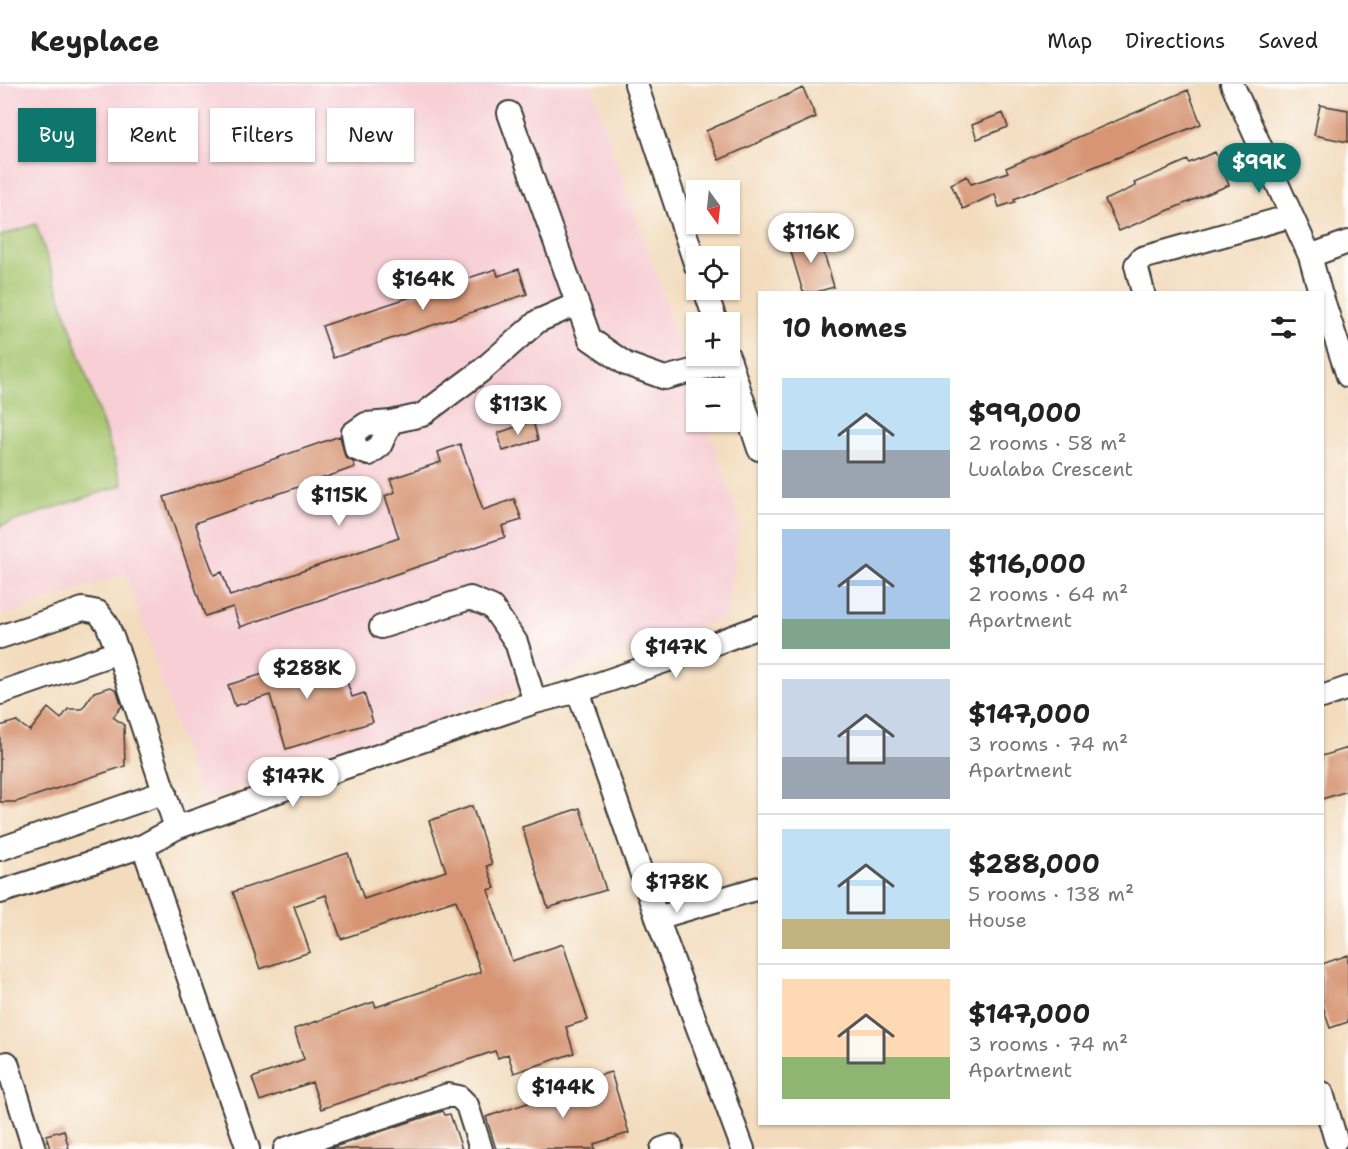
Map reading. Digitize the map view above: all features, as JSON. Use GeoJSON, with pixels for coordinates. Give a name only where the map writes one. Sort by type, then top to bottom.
{"type":"FeatureCollection","features":[{"type":"Feature","properties":{"kind":"street"},"geometry":{"type":"LineString","coordinates":[[636,84],[689,246]]}},
{"type":"Feature","properties":{"kind":"street"},"geometry":{"type":"LineString","coordinates":[[1232,84],[1310,256],[1320,291]]}},
{"type":"Feature","properties":{"kind":"street"},"geometry":{"type":"LineString","coordinates":[[509,113],[590,339],[626,364],[665,378],[703,366]]}},
{"type":"Feature","properties":{"kind":"street"},"geometry":{"type":"LineString","coordinates":[[1143,291],[1136,265],[1142,258],[1292,216]]}},
{"type":"Feature","properties":{"kind":"street"},"geometry":{"type":"LineString","coordinates":[[1310,256],[1348,242]]}},
{"type":"Feature","properties":{"kind":"street"},"geometry":{"type":"LineString","coordinates":[[391,422],[422,415],[481,371],[538,321],[577,304]]}},
{"type":"Feature","properties":{"kind":"street"},"geometry":{"type":"LineString","coordinates":[[1324,306],[1348,376]]}},
{"type":"Feature","properties":{"kind":"street"},"geometry":{"type":"LineString","coordinates":[[732,366],[758,446]]}},
{"type":"Feature","properties":{"kind":"street"},"geometry":{"type":"LineString","coordinates":[[381,627],[470,598],[492,607],[516,642],[535,702]]}},
{"type":"Feature","properties":{"kind":"street"},"geometry":{"type":"LineString","coordinates":[[0,637],[83,609],[98,612],[107,624],[118,652],[176,828]]}},
{"type":"Feature","properties":{"kind":"street"},"geometry":{"type":"LineString","coordinates":[[0,892],[143,846],[176,828],[535,702],[578,691],[758,627]]}},
{"type":"Feature","properties":{"kind":"street"},"geometry":{"type":"LineString","coordinates":[[0,693],[118,652]]}},
{"type":"Feature","properties":{"kind":"street"},"geometry":{"type":"LineString","coordinates":[[1324,696],[1348,688]]}},
{"type":"Feature","properties":{"kind":"street"},"geometry":{"type":"LineString","coordinates":[[578,691],[657,918],[743,1149]]}},
{"type":"Feature","properties":{"kind":"street"},"geometry":{"type":"LineString","coordinates":[[0,849],[165,792]]}},
{"type":"Feature","properties":{"kind":"street"},"geometry":{"type":"LineString","coordinates":[[143,846],[248,1149]]}},
{"type":"Feature","properties":{"kind":"street"},"geometry":{"type":"LineString","coordinates":[[657,918],[758,888]]}},
{"type":"Feature","properties":{"kind":"street"},"geometry":{"type":"LineString","coordinates":[[7,1063],[34,1149]]}},
{"type":"Feature","properties":{"kind":"street"},"geometry":{"type":"LineString","coordinates":[[285,1149],[448,1095],[459,1097],[467,1105],[481,1149]]}},
{"type":"Feature","properties":{"kind":"street"},"geometry":{"type":"LineString","coordinates":[[1324,1099],[1337,1139]]}},
{"type":"Feature","properties":{"kind":"shaded area"},"geometry":{"type":"Polygon","coordinates":[[[0,84],[590,84],[691,378],[686,378],[686,432],[709,432],[740,520],[726,617],[201,802],[126,573],[0,617],[0,84]]]}},
{"type":"Feature","properties":{"kind":"green space"},"geometry":{"type":"Polygon","coordinates":[[[36,224],[123,485],[0,526],[0,236],[36,224]]]}},
{"type":"Feature","properties":{"kind":"building"},"geometry":{"type":"Polygon","coordinates":[[[803,88],[816,117],[719,160],[706,131],[803,88]]]}},
{"type":"Feature","properties":{"kind":"building"},"geometry":{"type":"Polygon","coordinates":[[[1188,90],[1201,124],[1014,199],[1015,202],[999,207],[995,194],[963,209],[951,184],[967,176],[971,184],[1008,172],[1006,168],[1188,90]]]}},
{"type":"Feature","properties":{"kind":"building"},"geometry":{"type":"Polygon","coordinates":[[[1320,105],[1348,110],[1348,142],[1314,135],[1320,105]]]}},
{"type":"Feature","properties":{"kind":"building"},"geometry":{"type":"Polygon","coordinates":[[[1003,113],[1008,127],[977,139],[972,125],[1003,113]]]}},
{"type":"Feature","properties":{"kind":"building"},"geometry":{"type":"Polygon","coordinates":[[[1215,152],[1229,185],[1119,231],[1105,200],[1136,186],[1134,183],[1188,160],[1189,163],[1215,152]]]}},
{"type":"Feature","properties":{"kind":"building"},"geometry":{"type":"Polygon","coordinates":[[[818,233],[834,287],[820,291],[803,291],[788,242],[818,233]]]}},
{"type":"Feature","properties":{"kind":"building"},"geometry":{"type":"Polygon","coordinates":[[[496,269],[498,276],[519,269],[527,294],[333,358],[322,326],[496,269]]]}},
{"type":"Feature","properties":{"kind":"building"},"geometry":{"type":"Polygon","coordinates":[[[533,421],[538,440],[503,451],[498,433],[533,421]]]}},
{"type":"Feature","properties":{"kind":"building"},"geometry":{"type":"Polygon","coordinates":[[[340,436],[345,457],[353,462],[355,467],[195,523],[214,575],[222,572],[230,596],[399,538],[385,496],[395,492],[390,479],[441,462],[438,452],[460,444],[483,510],[514,499],[522,520],[502,526],[505,537],[240,627],[233,607],[205,616],[164,497],[340,436]]]}},
{"type":"Feature","properties":{"kind":"building"},"geometry":{"type":"Polygon","coordinates":[[[338,654],[352,697],[364,693],[373,722],[286,749],[270,695],[235,706],[228,685],[314,658],[315,661],[338,654]]]}},
{"type":"Feature","properties":{"kind":"building"},"geometry":{"type":"Polygon","coordinates":[[[111,687],[117,691],[122,706],[113,717],[124,725],[125,766],[16,802],[0,802],[0,726],[16,721],[30,731],[48,708],[61,719],[68,709],[82,709],[94,692],[111,687]]]}},
{"type":"Feature","properties":{"kind":"building"},"geometry":{"type":"Polygon","coordinates":[[[1348,748],[1348,791],[1324,798],[1324,755],[1348,748]]]}},
{"type":"Feature","properties":{"kind":"building"},"geometry":{"type":"Polygon","coordinates":[[[472,806],[492,864],[487,866],[495,888],[488,890],[512,961],[563,944],[588,1020],[566,1027],[574,1053],[514,1073],[508,1054],[498,1058],[495,1051],[321,1109],[312,1082],[260,1101],[252,1078],[304,1059],[294,1029],[374,1002],[376,1007],[481,972],[456,900],[341,939],[326,895],[294,906],[310,952],[260,969],[233,892],[348,853],[364,899],[446,871],[429,821],[472,806]]]}},
{"type":"Feature","properties":{"kind":"building"},"geometry":{"type":"Polygon","coordinates":[[[580,808],[606,890],[548,908],[522,827],[580,808]]]}},
{"type":"Feature","properties":{"kind":"building"},"geometry":{"type":"Polygon","coordinates":[[[1348,955],[1348,1022],[1330,1028],[1324,1010],[1324,963],[1348,955]]]}},
{"type":"Feature","properties":{"kind":"building"},"geometry":{"type":"Polygon","coordinates":[[[611,1072],[629,1133],[594,1144],[595,1149],[496,1149],[486,1117],[578,1086],[577,1082],[611,1072]]]}},
{"type":"Feature","properties":{"kind":"building"},"geometry":{"type":"Polygon","coordinates":[[[443,1111],[445,1115],[450,1114],[462,1149],[328,1149],[443,1111]]]}},
{"type":"Feature","properties":{"kind":"building"},"geometry":{"type":"Polygon","coordinates":[[[64,1130],[69,1149],[50,1149],[46,1135],[64,1130]]]}}]}
